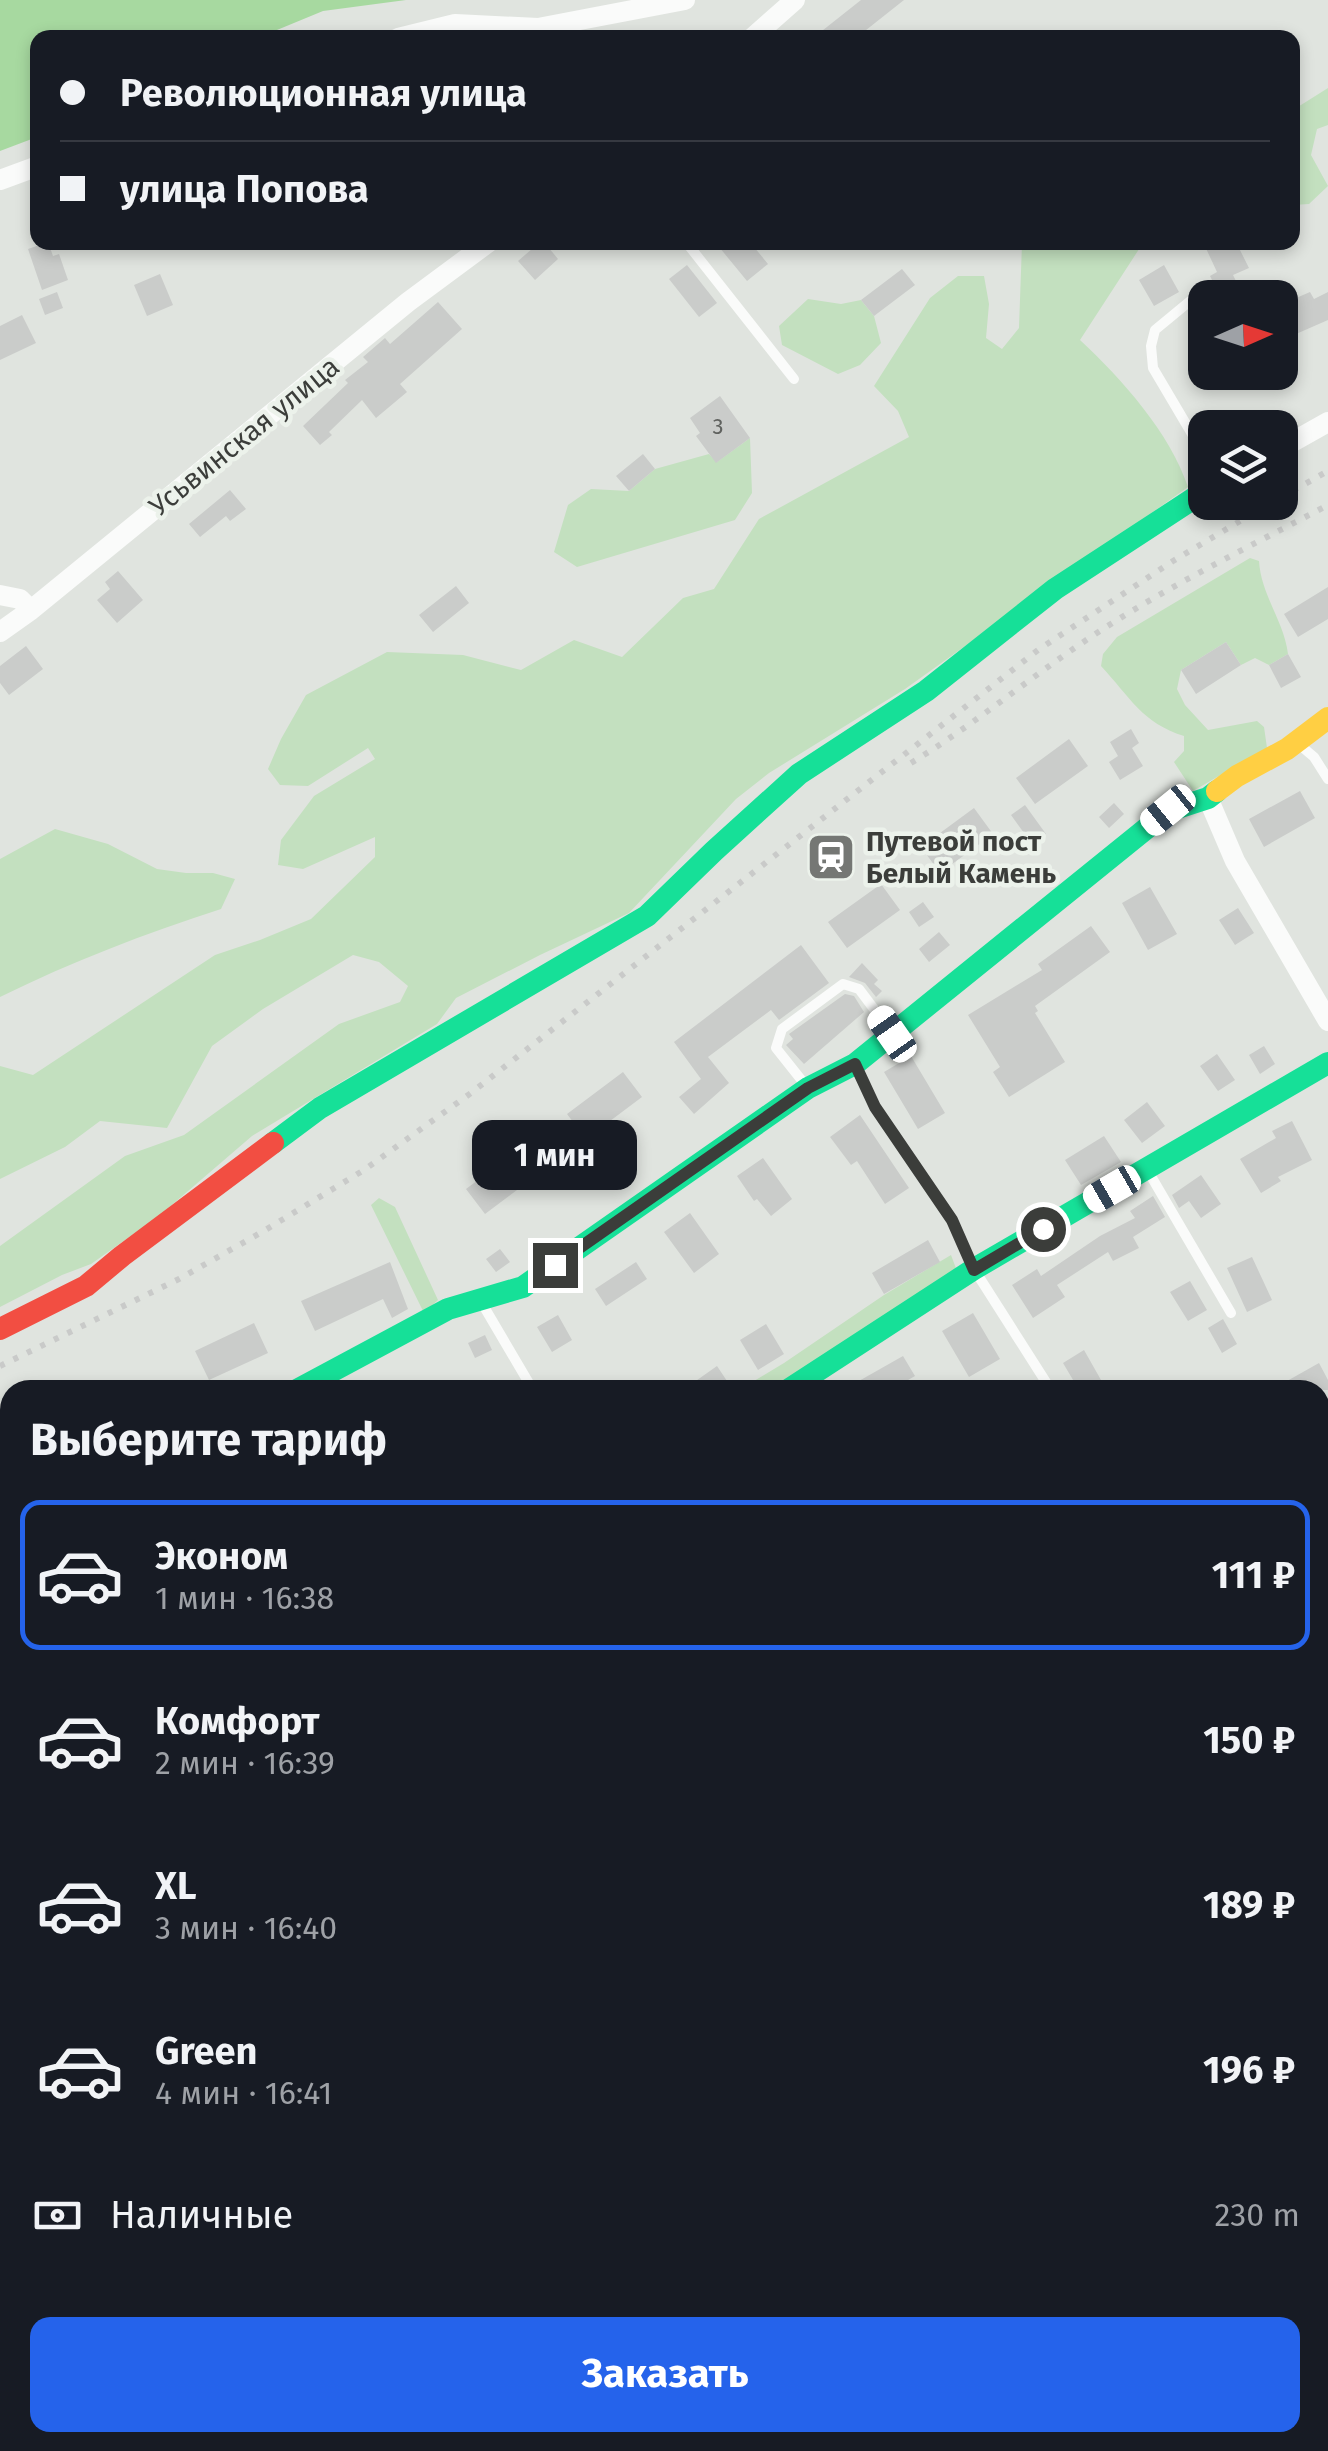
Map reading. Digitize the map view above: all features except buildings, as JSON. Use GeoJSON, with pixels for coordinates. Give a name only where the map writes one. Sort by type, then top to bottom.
{"type":"FeatureCollection","features":[{"type":"Feature","properties":{"kind":"street"},"geometry":{"type":"LineString","coordinates":[[554,30],[685,0]]}},
{"type":"Feature","properties":{"kind":"street"},"geometry":{"type":"LineString","coordinates":[[761,30],[796,0]]}},
{"type":"Feature","properties":{"kind":"street"},"geometry":{"type":"LineString","coordinates":[[431,30],[455,24],[512,30]]}},
{"type":"Feature","properties":{"kind":"street"},"geometry":{"type":"LineString","coordinates":[[0,180],[30,169]]}},
{"type":"Feature","properties":{"kind":"street","name":"Усьвинская улица"},"geometry":{"type":"LineString","coordinates":[[0,632],[408,302],[479,250]]}},
{"type":"Feature","properties":{"kind":"street"},"geometry":{"type":"LineString","coordinates":[[1298,438],[1328,422]]}},
{"type":"Feature","properties":{"kind":"street"},"geometry":{"type":"LineString","coordinates":[[0,1329],[86,1286],[320,1108],[647,916],[800,774],[926,691],[1054,589],[1188,502]]}},
{"type":"Feature","properties":{"kind":"street"},"geometry":{"type":"LineString","coordinates":[[0,596],[20,599],[31,610]]}},
{"type":"Feature","properties":{"kind":"street"},"geometry":{"type":"LineString","coordinates":[[315,1380],[448,1309],[523,1287],[808,1088],[855,1064],[1168,810],[1208,798],[1328,718]]}},
{"type":"Feature","properties":{"kind":"street"},"geometry":{"type":"LineString","coordinates":[[1208,798],[1236,861],[1328,1021]]}},
{"type":"Feature","properties":{"kind":"street"},"geometry":{"type":"LineString","coordinates":[[804,1380],[974,1270],[1328,1063]]}},
{"type":"Feature","properties":{"kind":"lane"},"geometry":{"type":"LineString","coordinates":[[692,250],[794,380]]}},
{"type":"Feature","properties":{"kind":"lane"},"geometry":{"type":"LineString","coordinates":[[1188,303],[1154,330],[1150,346],[1153,368],[1188,427]]}},
{"type":"Feature","properties":{"kind":"lane"},"geometry":{"type":"LineString","coordinates":[[1296,742],[1314,757],[1328,778]]}},
{"type":"Feature","properties":{"kind":"lane"},"geometry":{"type":"LineString","coordinates":[[808,1088],[776,1048],[782,1029],[843,984],[860,988],[892,1034]]}},
{"type":"Feature","properties":{"kind":"lane"},"geometry":{"type":"LineString","coordinates":[[855,1064],[875,1107],[952,1220],[974,1270],[1045,1380]]}},
{"type":"Feature","properties":{"kind":"lane"},"geometry":{"type":"LineString","coordinates":[[1146,1169],[1231,1312]]}},
{"type":"Feature","properties":{"kind":"lane"},"geometry":{"type":"LineString","coordinates":[[480,1300],[527,1380]]}},
{"type":"Feature","properties":{"kind":"shaded area"},"geometry":{"type":"Polygon","coordinates":[[[0,0],[406,0],[323,11],[277,30],[30,30],[30,140],[0,151],[0,0]]]}},
{"type":"Feature","properties":{"kind":"shaded area"},"geometry":{"type":"Polygon","coordinates":[[[1328,88],[1328,125],[1317,129],[1311,155],[1328,186],[1309,204],[1300,205],[1300,106],[1328,88]]]}},
{"type":"Feature","properties":{"kind":"shaded area"},"geometry":{"type":"Polygon","coordinates":[[[1022,250],[1138,250],[1080,340],[1157,427],[1188,487],[905,689],[769,773],[736,799],[629,913],[456,998],[437,1024],[252,1136],[159,1216],[91,1264],[0,1307],[0,1246],[125,1156],[184,1135],[339,1024],[400,1002],[408,986],[379,962],[353,955],[263,1009],[212,1046],[167,1128],[100,1121],[65,1147],[0,1179],[0,1066],[33,1075],[215,955],[311,919],[375,857],[375,837],[303,869],[278,865],[281,840],[314,796],[375,759],[368,748],[308,786],[280,785],[268,769],[306,695],[387,652],[463,655],[521,670],[574,640],[622,657],[683,598],[714,589],[759,519],[909,437],[898,411],[874,386],[930,298],[958,276],[984,276],[989,304],[986,338],[1002,349],[1019,328],[1022,250]]]}},
{"type":"Feature","properties":{"kind":"shaded area"},"geometry":{"type":"Polygon","coordinates":[[[808,299],[841,304],[861,300],[874,316],[881,343],[860,365],[838,374],[782,345],[779,326],[808,299]]]}},
{"type":"Feature","properties":{"kind":"shaded area"},"geometry":{"type":"Polygon","coordinates":[[[750,438],[752,493],[735,520],[577,567],[554,552],[568,505],[591,489],[629,491],[655,469],[709,454],[717,462],[750,438]]]}},
{"type":"Feature","properties":{"kind":"shaded area"},"geometry":{"type":"Polygon","coordinates":[[[1250,558],[1259,561],[1288,654],[1269,665],[1255,658],[1241,665],[1226,642],[1181,670],[1177,689],[1185,705],[1208,730],[1257,721],[1264,727],[1267,748],[1193,791],[1174,762],[1184,751],[1184,736],[1157,724],[1138,708],[1101,666],[1103,654],[1117,637],[1250,558]]]}},
{"type":"Feature","properties":{"kind":"shaded area"},"geometry":{"type":"Polygon","coordinates":[[[55,829],[108,844],[157,869],[213,873],[235,879],[221,909],[109,949],[0,997],[0,859],[55,829]]]}},
{"type":"Feature","properties":{"kind":"shaded area"},"geometry":{"type":"Polygon","coordinates":[[[379,1198],[395,1207],[438,1300],[424,1313],[371,1205],[379,1198]]]}},
{"type":"Feature","properties":{"kind":"shaded area"},"geometry":{"type":"Polygon","coordinates":[[[951,1255],[957,1271],[848,1342],[785,1380],[756,1380],[784,1363],[951,1255]]]}},
{"type":"Feature","properties":{"kind":"railway"},"geometry":{"type":"LineString","coordinates":[[1298,488],[1328,471]]}},
{"type":"Feature","properties":{"kind":"railway"},"geometry":{"type":"LineString","coordinates":[[911,763],[1127,614],[1328,505]]}},
{"type":"Feature","properties":{"kind":"railway"},"geometry":{"type":"LineString","coordinates":[[0,1366],[179,1279],[364,1170],[471,1093],[1038,650],[1242,520]]}},
{"type":"Feature","properties":{"kind":"traffic: fast"},"geometry":{"type":"LineString","coordinates":[[273,1143],[320,1108],[647,916],[799,774],[926,691],[1055,589],[1188,502]]}},
{"type":"Feature","properties":{"kind":"traffic: fast"},"geometry":{"type":"LineString","coordinates":[[316,1380],[448,1309],[523,1287],[808,1088],[855,1064],[1168,811],[1208,798],[1217,791]]}},
{"type":"Feature","properties":{"kind":"traffic: fast"},"geometry":{"type":"LineString","coordinates":[[803,1380],[974,1269],[1328,1063]]}},
{"type":"Feature","properties":{"kind":"traffic: slow"},"geometry":{"type":"LineString","coordinates":[[1217,791],[1287,749],[1328,718]]}},
{"type":"Feature","properties":{"kind":"traffic: jam"},"geometry":{"type":"LineString","coordinates":[[0,1329],[86,1286],[273,1143]]}},
{"type":"Feature","properties":{"kind":"place","name":"Путевой пост Белый Камень"},"geometry":{"type":"Point","coordinates":[831,857]}},
{"type":"Feature","properties":{"kind":"route"},"geometry":{"type":"LineString","coordinates":[[555,1265],[808,1088],[855,1064],[875,1107],[952,1220],[974,1270],[1043,1229]]}}]}
